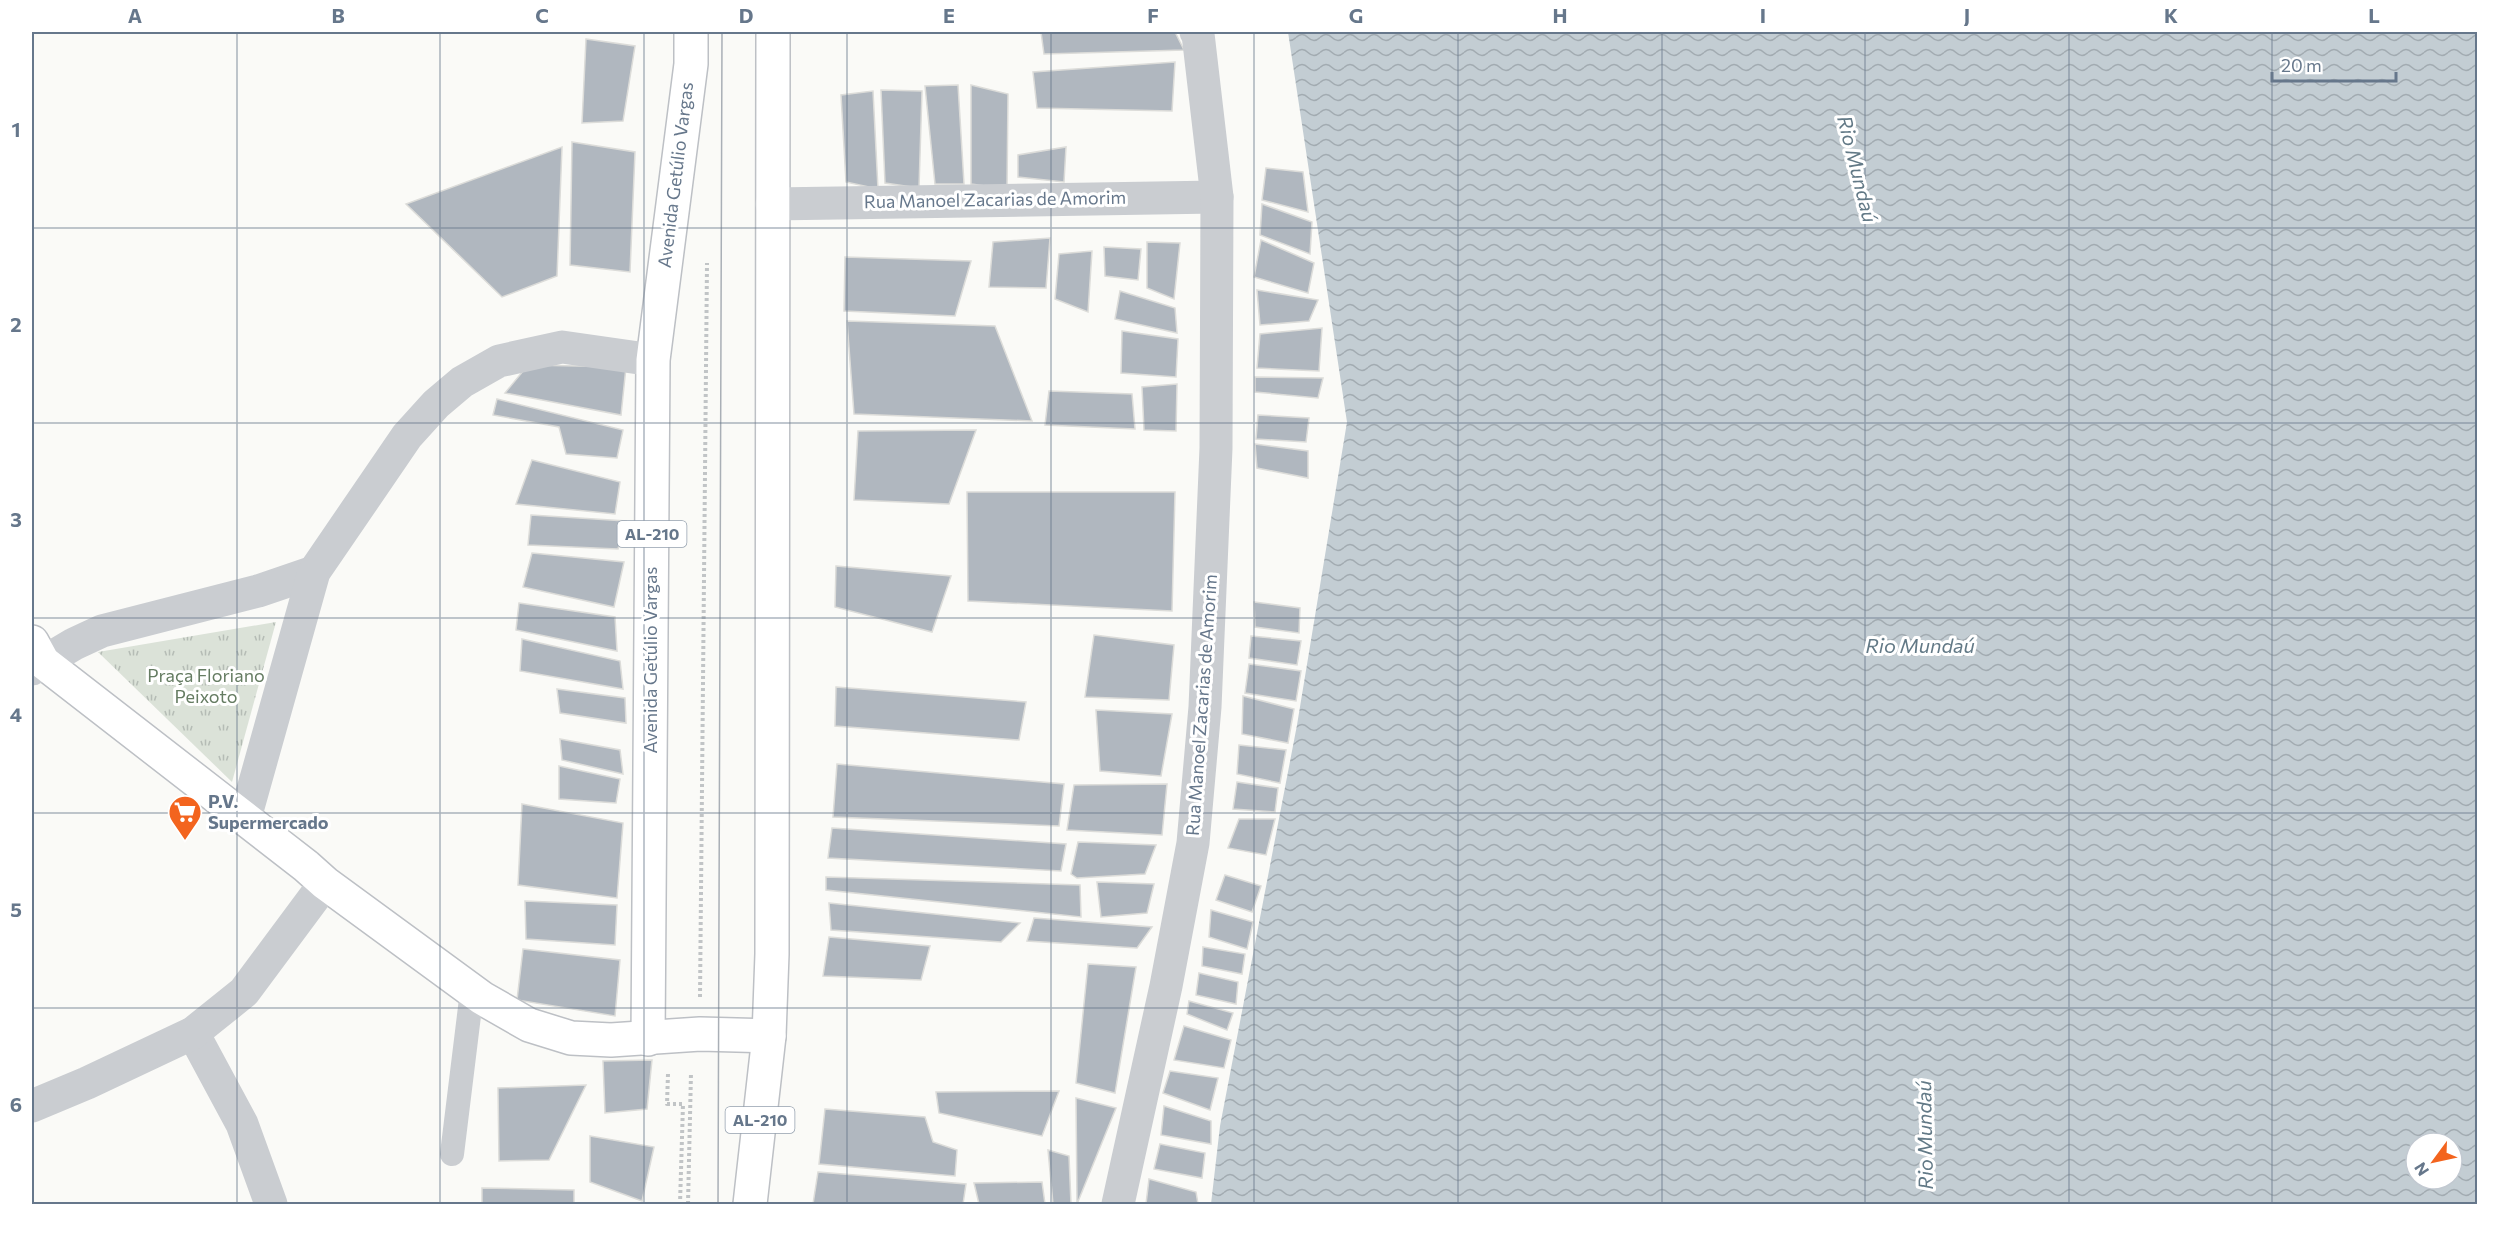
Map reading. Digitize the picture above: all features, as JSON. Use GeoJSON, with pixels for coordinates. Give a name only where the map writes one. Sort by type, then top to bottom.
{"type":"FeatureCollection","features":[{"type":"Feature","properties":{"kind":"main road","name":"Avenida Getúlio Vargas"},"geometry":{"type":"LineString","coordinates":[[677,1043],[653,360],[691,64],[691,32]]}},
{"type":"Feature","properties":{"kind":"main road","name":"AL-210"},"geometry":{"type":"LineString","coordinates":[[750,1204],[769,1036],[773,800],[773,32]]}},
{"type":"Feature","properties":{"kind":"main road"},"geometry":{"type":"LineString","coordinates":[[34,659],[245,818],[326,884],[472,991],[530,1025],[571,1038],[611,1040],[677,1043],[769,1036]]}},
{"type":"Feature","properties":{"kind":"street","name":"Rua Manoel Zacarias de Amorim"},"geometry":{"type":"LineString","coordinates":[[1118,1204],[1166,986],[1193,843],[1205,707],[1215,472],[1217,197],[1196,32]]}},
{"type":"Feature","properties":{"kind":"street","name":"Rua Manoel Zacarias de Amorim"},"geometry":{"type":"LineString","coordinates":[[772,204],[1217,197]]}},
{"type":"Feature","properties":{"kind":"street"},"geometry":{"type":"LineString","coordinates":[[245,818],[314,572],[407,436],[436,404],[462,382],[499,361],[562,347],[653,360]]}},
{"type":"Feature","properties":{"kind":"street"},"geometry":{"type":"LineString","coordinates":[[34,659],[102,631],[258,591],[314,572]]}},
{"type":"Feature","properties":{"kind":"street"},"geometry":{"type":"LineString","coordinates":[[32,1106],[193,1033],[244,992],[326,884]]}},
{"type":"Feature","properties":{"kind":"street"},"geometry":{"type":"LineString","coordinates":[[193,1033],[242,1124],[271,1204]]}},
{"type":"Feature","properties":{"kind":"lane"},"geometry":{"type":"LineString","coordinates":[[452,1154],[472,991]]}},
{"type":"Feature","properties":{"kind":"path"},"geometry":{"type":"LineString","coordinates":[[688,1204],[677,1043],[707,252]]}},
{"type":"Feature","properties":{"kind":"path"},"geometry":{"type":"LineString","coordinates":[[677,1043],[667,1104],[683,1104],[680,1204]]}},
{"type":"Feature","properties":{"kind":"green space","name":"Praça Floriano Peixoto"},"geometry":{"type":"Polygon","coordinates":[[[276,622],[232,782],[98,652],[276,622]]]}},
{"type":"Feature","properties":{"kind":"water","name":"Rio Mundaú"},"geometry":{"type":"Polygon","coordinates":[[[1288,32],[2477,32],[2477,1204],[1211,1204],[1220,1126],[1297,725],[1347,422],[1288,32]]]}},
{"type":"Feature","properties":{"kind":"building"},"geometry":{"type":"Polygon","coordinates":[[[1041,32],[1175,32],[1184,50],[1044,54],[1041,32]]]}},
{"type":"Feature","properties":{"kind":"building"},"geometry":{"type":"Polygon","coordinates":[[[586,39],[635,46],[623,121],[582,123],[586,39]]]}},
{"type":"Feature","properties":{"kind":"building"},"geometry":{"type":"Polygon","coordinates":[[[1175,62],[1172,111],[1037,108],[1033,72],[1175,62]]]}},
{"type":"Feature","properties":{"kind":"building"},"geometry":{"type":"Polygon","coordinates":[[[958,85],[964,184],[935,184],[925,86],[958,85]]]}},
{"type":"Feature","properties":{"kind":"building"},"geometry":{"type":"Polygon","coordinates":[[[971,85],[1008,94],[1007,189],[971,184],[971,85]]]}},
{"type":"Feature","properties":{"kind":"building"},"geometry":{"type":"Polygon","coordinates":[[[881,90],[922,91],[919,188],[885,183],[881,90]]]}},
{"type":"Feature","properties":{"kind":"building"},"geometry":{"type":"Polygon","coordinates":[[[873,91],[878,189],[846,182],[841,95],[873,91]]]}},
{"type":"Feature","properties":{"kind":"building"},"geometry":{"type":"Polygon","coordinates":[[[572,142],[635,152],[630,272],[570,265],[572,142]]]}},
{"type":"Feature","properties":{"kind":"building"},"geometry":{"type":"Polygon","coordinates":[[[562,147],[557,276],[502,297],[406,204],[562,147]]]}},
{"type":"Feature","properties":{"kind":"building"},"geometry":{"type":"Polygon","coordinates":[[[1066,147],[1064,182],[1018,177],[1018,155],[1066,147]]]}},
{"type":"Feature","properties":{"kind":"building"},"geometry":{"type":"Polygon","coordinates":[[[1266,168],[1303,172],[1308,212],[1262,200],[1266,168]]]}},
{"type":"Feature","properties":{"kind":"building"},"geometry":{"type":"Polygon","coordinates":[[[1262,204],[1312,222],[1310,254],[1260,235],[1262,204]]]}},
{"type":"Feature","properties":{"kind":"building"},"geometry":{"type":"Polygon","coordinates":[[[1050,238],[1046,288],[989,287],[993,242],[1050,238]]]}},
{"type":"Feature","properties":{"kind":"building"},"geometry":{"type":"Polygon","coordinates":[[[1261,240],[1314,263],[1308,293],[1254,277],[1261,240]]]}},
{"type":"Feature","properties":{"kind":"building"},"geometry":{"type":"Polygon","coordinates":[[[1147,242],[1180,243],[1174,299],[1147,288],[1147,242]]]}},
{"type":"Feature","properties":{"kind":"building"},"geometry":{"type":"Polygon","coordinates":[[[1104,247],[1141,249],[1138,280],[1105,276],[1104,247]]]}},
{"type":"Feature","properties":{"kind":"building"},"geometry":{"type":"Polygon","coordinates":[[[1092,251],[1088,312],[1055,299],[1059,254],[1092,251]]]}},
{"type":"Feature","properties":{"kind":"building"},"geometry":{"type":"Polygon","coordinates":[[[845,257],[971,261],[955,316],[844,311],[845,257]]]}},
{"type":"Feature","properties":{"kind":"building"},"geometry":{"type":"Polygon","coordinates":[[[1257,290],[1318,300],[1309,321],[1260,325],[1257,290]]]}},
{"type":"Feature","properties":{"kind":"building"},"geometry":{"type":"Polygon","coordinates":[[[1120,291],[1175,308],[1177,333],[1115,319],[1120,291]]]}},
{"type":"Feature","properties":{"kind":"building"},"geometry":{"type":"Polygon","coordinates":[[[847,321],[995,326],[1032,421],[854,414],[847,321]]]}},
{"type":"Feature","properties":{"kind":"building"},"geometry":{"type":"Polygon","coordinates":[[[1322,328],[1319,371],[1257,368],[1260,334],[1322,328]]]}},
{"type":"Feature","properties":{"kind":"building"},"geometry":{"type":"Polygon","coordinates":[[[1122,331],[1178,339],[1176,377],[1121,373],[1122,331]]]}},
{"type":"Feature","properties":{"kind":"building"},"geometry":{"type":"Polygon","coordinates":[[[528,365],[626,367],[621,415],[505,393],[528,365]]]}},
{"type":"Feature","properties":{"kind":"building"},"geometry":{"type":"Polygon","coordinates":[[[1255,377],[1323,378],[1318,398],[1255,392],[1255,377]]]}},
{"type":"Feature","properties":{"kind":"building"},"geometry":{"type":"Polygon","coordinates":[[[1177,384],[1176,431],[1144,430],[1142,387],[1177,384]]]}},
{"type":"Feature","properties":{"kind":"building"},"geometry":{"type":"Polygon","coordinates":[[[1049,391],[1132,394],[1135,429],[1045,425],[1049,391]]]}},
{"type":"Feature","properties":{"kind":"building"},"geometry":{"type":"Polygon","coordinates":[[[497,399],[623,430],[617,458],[566,454],[559,427],[493,415],[497,399]]]}},
{"type":"Feature","properties":{"kind":"building"},"geometry":{"type":"Polygon","coordinates":[[[1258,415],[1309,418],[1306,442],[1256,439],[1258,415]]]}},
{"type":"Feature","properties":{"kind":"building"},"geometry":{"type":"Polygon","coordinates":[[[976,430],[949,504],[854,500],[858,431],[976,430]]]}},
{"type":"Feature","properties":{"kind":"building"},"geometry":{"type":"Polygon","coordinates":[[[1255,444],[1308,451],[1308,478],[1257,468],[1255,444]]]}},
{"type":"Feature","properties":{"kind":"building"},"geometry":{"type":"Polygon","coordinates":[[[532,460],[620,482],[615,514],[516,504],[532,460]]]}},
{"type":"Feature","properties":{"kind":"building"},"geometry":{"type":"Polygon","coordinates":[[[967,492],[1175,492],[1172,611],[968,601],[967,492]]]}},
{"type":"Feature","properties":{"kind":"building"},"geometry":{"type":"Polygon","coordinates":[[[531,515],[626,521],[618,549],[528,545],[531,515]]]}},
{"type":"Feature","properties":{"kind":"building"},"geometry":{"type":"Polygon","coordinates":[[[532,553],[624,562],[614,607],[523,587],[532,553]]]}},
{"type":"Feature","properties":{"kind":"building"},"geometry":{"type":"Polygon","coordinates":[[[836,566],[951,576],[932,632],[835,607],[836,566]]]}},
{"type":"Feature","properties":{"kind":"building"},"geometry":{"type":"Polygon","coordinates":[[[1254,602],[1300,608],[1299,633],[1255,627],[1254,602]]]}},
{"type":"Feature","properties":{"kind":"building"},"geometry":{"type":"Polygon","coordinates":[[[519,603],[615,617],[617,651],[516,630],[519,603]]]}},
{"type":"Feature","properties":{"kind":"building"},"geometry":{"type":"Polygon","coordinates":[[[1094,635],[1174,645],[1169,700],[1085,697],[1094,635]]]}},
{"type":"Feature","properties":{"kind":"building"},"geometry":{"type":"Polygon","coordinates":[[[1251,636],[1301,641],[1297,665],[1249,658],[1251,636]]]}},
{"type":"Feature","properties":{"kind":"building"},"geometry":{"type":"Polygon","coordinates":[[[522,639],[620,661],[623,689],[520,671],[522,639]]]}},
{"type":"Feature","properties":{"kind":"building"},"geometry":{"type":"Polygon","coordinates":[[[1249,664],[1301,671],[1296,701],[1245,693],[1249,664]]]}},
{"type":"Feature","properties":{"kind":"building"},"geometry":{"type":"Polygon","coordinates":[[[836,687],[1026,702],[1019,740],[835,726],[836,687]]]}},
{"type":"Feature","properties":{"kind":"building"},"geometry":{"type":"Polygon","coordinates":[[[557,689],[625,698],[626,723],[560,713],[557,689]]]}},
{"type":"Feature","properties":{"kind":"building"},"geometry":{"type":"Polygon","coordinates":[[[1243,696],[1294,709],[1288,743],[1242,734],[1243,696]]]}},
{"type":"Feature","properties":{"kind":"building"},"geometry":{"type":"Polygon","coordinates":[[[1096,710],[1172,714],[1161,776],[1100,771],[1096,710]]]}},
{"type":"Feature","properties":{"kind":"building"},"geometry":{"type":"Polygon","coordinates":[[[560,739],[620,750],[623,774],[562,760],[560,739]]]}},
{"type":"Feature","properties":{"kind":"building"},"geometry":{"type":"Polygon","coordinates":[[[1239,745],[1286,750],[1280,783],[1237,774],[1239,745]]]}},
{"type":"Feature","properties":{"kind":"building"},"geometry":{"type":"Polygon","coordinates":[[[837,764],[1064,784],[1059,826],[833,817],[837,764]]]}},
{"type":"Feature","properties":{"kind":"building"},"geometry":{"type":"Polygon","coordinates":[[[559,766],[620,779],[616,803],[559,799],[559,766]]]}},
{"type":"Feature","properties":{"kind":"building"},"geometry":{"type":"Polygon","coordinates":[[[1237,782],[1278,788],[1275,812],[1233,809],[1237,782]]]}},
{"type":"Feature","properties":{"kind":"building"},"geometry":{"type":"Polygon","coordinates":[[[1167,784],[1162,835],[1067,830],[1074,785],[1167,784]]]}},
{"type":"Feature","properties":{"kind":"building"},"geometry":{"type":"Polygon","coordinates":[[[522,804],[623,823],[617,898],[518,885],[522,804]]]}},
{"type":"Feature","properties":{"kind":"building"},"geometry":{"type":"Polygon","coordinates":[[[1239,819],[1275,819],[1266,855],[1228,848],[1239,819]]]}},
{"type":"Feature","properties":{"kind":"building"},"geometry":{"type":"Polygon","coordinates":[[[832,828],[1066,844],[1061,871],[828,858],[832,828]]]}},
{"type":"Feature","properties":{"kind":"building"},"geometry":{"type":"Polygon","coordinates":[[[1078,842],[1156,845],[1145,874],[1077,878],[1071,874],[1078,842]]]}},
{"type":"Feature","properties":{"kind":"building"},"geometry":{"type":"Polygon","coordinates":[[[1225,875],[1261,886],[1252,912],[1216,900],[1225,875]]]}},
{"type":"Feature","properties":{"kind":"building"},"geometry":{"type":"Polygon","coordinates":[[[826,877],[1080,885],[1081,917],[826,890],[826,877]]]}},
{"type":"Feature","properties":{"kind":"building"},"geometry":{"type":"Polygon","coordinates":[[[1097,882],[1154,884],[1147,913],[1101,917],[1097,882]]]}},
{"type":"Feature","properties":{"kind":"building"},"geometry":{"type":"Polygon","coordinates":[[[525,901],[617,905],[615,945],[526,939],[525,901]]]}},
{"type":"Feature","properties":{"kind":"building"},"geometry":{"type":"Polygon","coordinates":[[[829,903],[1020,923],[1001,942],[831,930],[829,903]]]}},
{"type":"Feature","properties":{"kind":"building"},"geometry":{"type":"Polygon","coordinates":[[[1211,910],[1253,922],[1247,949],[1209,937],[1211,910]]]}},
{"type":"Feature","properties":{"kind":"building"},"geometry":{"type":"Polygon","coordinates":[[[1034,918],[1152,927],[1137,948],[1027,941],[1034,918]]]}},
{"type":"Feature","properties":{"kind":"building"},"geometry":{"type":"Polygon","coordinates":[[[829,937],[930,946],[921,980],[823,976],[829,937]]]}},
{"type":"Feature","properties":{"kind":"building"},"geometry":{"type":"Polygon","coordinates":[[[1203,947],[1245,954],[1242,974],[1202,966],[1203,947]]]}},
{"type":"Feature","properties":{"kind":"building"},"geometry":{"type":"Polygon","coordinates":[[[523,949],[620,960],[615,1016],[517,1000],[523,949]]]}},
{"type":"Feature","properties":{"kind":"building"},"geometry":{"type":"Polygon","coordinates":[[[1088,964],[1136,967],[1115,1093],[1076,1083],[1088,964]]]}},
{"type":"Feature","properties":{"kind":"building"},"geometry":{"type":"Polygon","coordinates":[[[1199,973],[1238,982],[1236,1004],[1196,995],[1199,973]]]}},
{"type":"Feature","properties":{"kind":"building"},"geometry":{"type":"Polygon","coordinates":[[[1189,1001],[1233,1013],[1227,1030],[1187,1014],[1189,1001]]]}},
{"type":"Feature","properties":{"kind":"building"},"geometry":{"type":"Polygon","coordinates":[[[1184,1026],[1231,1040],[1224,1068],[1174,1060],[1184,1026]]]}},
{"type":"Feature","properties":{"kind":"building"},"geometry":{"type":"Polygon","coordinates":[[[652,1060],[647,1109],[605,1113],[603,1061],[652,1060]]]}},
{"type":"Feature","properties":{"kind":"building"},"geometry":{"type":"Polygon","coordinates":[[[1170,1071],[1218,1078],[1210,1110],[1163,1093],[1170,1071]]]}},
{"type":"Feature","properties":{"kind":"building"},"geometry":{"type":"Polygon","coordinates":[[[586,1085],[549,1160],[499,1161],[498,1088],[586,1085]]]}},
{"type":"Feature","properties":{"kind":"building"},"geometry":{"type":"Polygon","coordinates":[[[1059,1091],[1042,1136],[939,1113],[936,1092],[1059,1091]]]}},
{"type":"Feature","properties":{"kind":"building"},"geometry":{"type":"Polygon","coordinates":[[[1076,1098],[1116,1108],[1077,1204],[1076,1098]]]}},
{"type":"Feature","properties":{"kind":"building"},"geometry":{"type":"Polygon","coordinates":[[[1164,1106],[1211,1121],[1211,1144],[1161,1135],[1164,1106]]]}},
{"type":"Feature","properties":{"kind":"building"},"geometry":{"type":"Polygon","coordinates":[[[825,1109],[925,1117],[933,1142],[957,1150],[955,1176],[819,1164],[825,1109]]]}},
{"type":"Feature","properties":{"kind":"building"},"geometry":{"type":"Polygon","coordinates":[[[590,1136],[654,1147],[642,1201],[590,1182],[590,1136]]]}},
{"type":"Feature","properties":{"kind":"building"},"geometry":{"type":"Polygon","coordinates":[[[1160,1144],[1205,1153],[1202,1178],[1154,1169],[1160,1144]]]}},
{"type":"Feature","properties":{"kind":"building"},"geometry":{"type":"Polygon","coordinates":[[[1048,1150],[1069,1156],[1071,1204],[1053,1204],[1048,1150]]]}},
{"type":"Feature","properties":{"kind":"building"},"geometry":{"type":"Polygon","coordinates":[[[818,1172],[966,1184],[963,1204],[813,1204],[818,1172]]]}},
{"type":"Feature","properties":{"kind":"building"},"geometry":{"type":"Polygon","coordinates":[[[1149,1179],[1196,1192],[1198,1204],[1146,1204],[1149,1179]]]}},
{"type":"Feature","properties":{"kind":"building"},"geometry":{"type":"Polygon","coordinates":[[[1042,1182],[1045,1204],[979,1204],[974,1183],[1042,1182]]]}},
{"type":"Feature","properties":{"kind":"building"},"geometry":{"type":"Polygon","coordinates":[[[482,1188],[574,1190],[574,1204],[482,1204],[482,1188]]]}},
{"type":"Feature","properties":{"kind":"tram line"},"geometry":{"type":"LineString","coordinates":[[718,1204],[722,32]]}},
{"type":"Feature","properties":{"kind":"place","name":"P.V. Supermercado"},"geometry":{"type":"Point","coordinates":[185,841]}}]}
